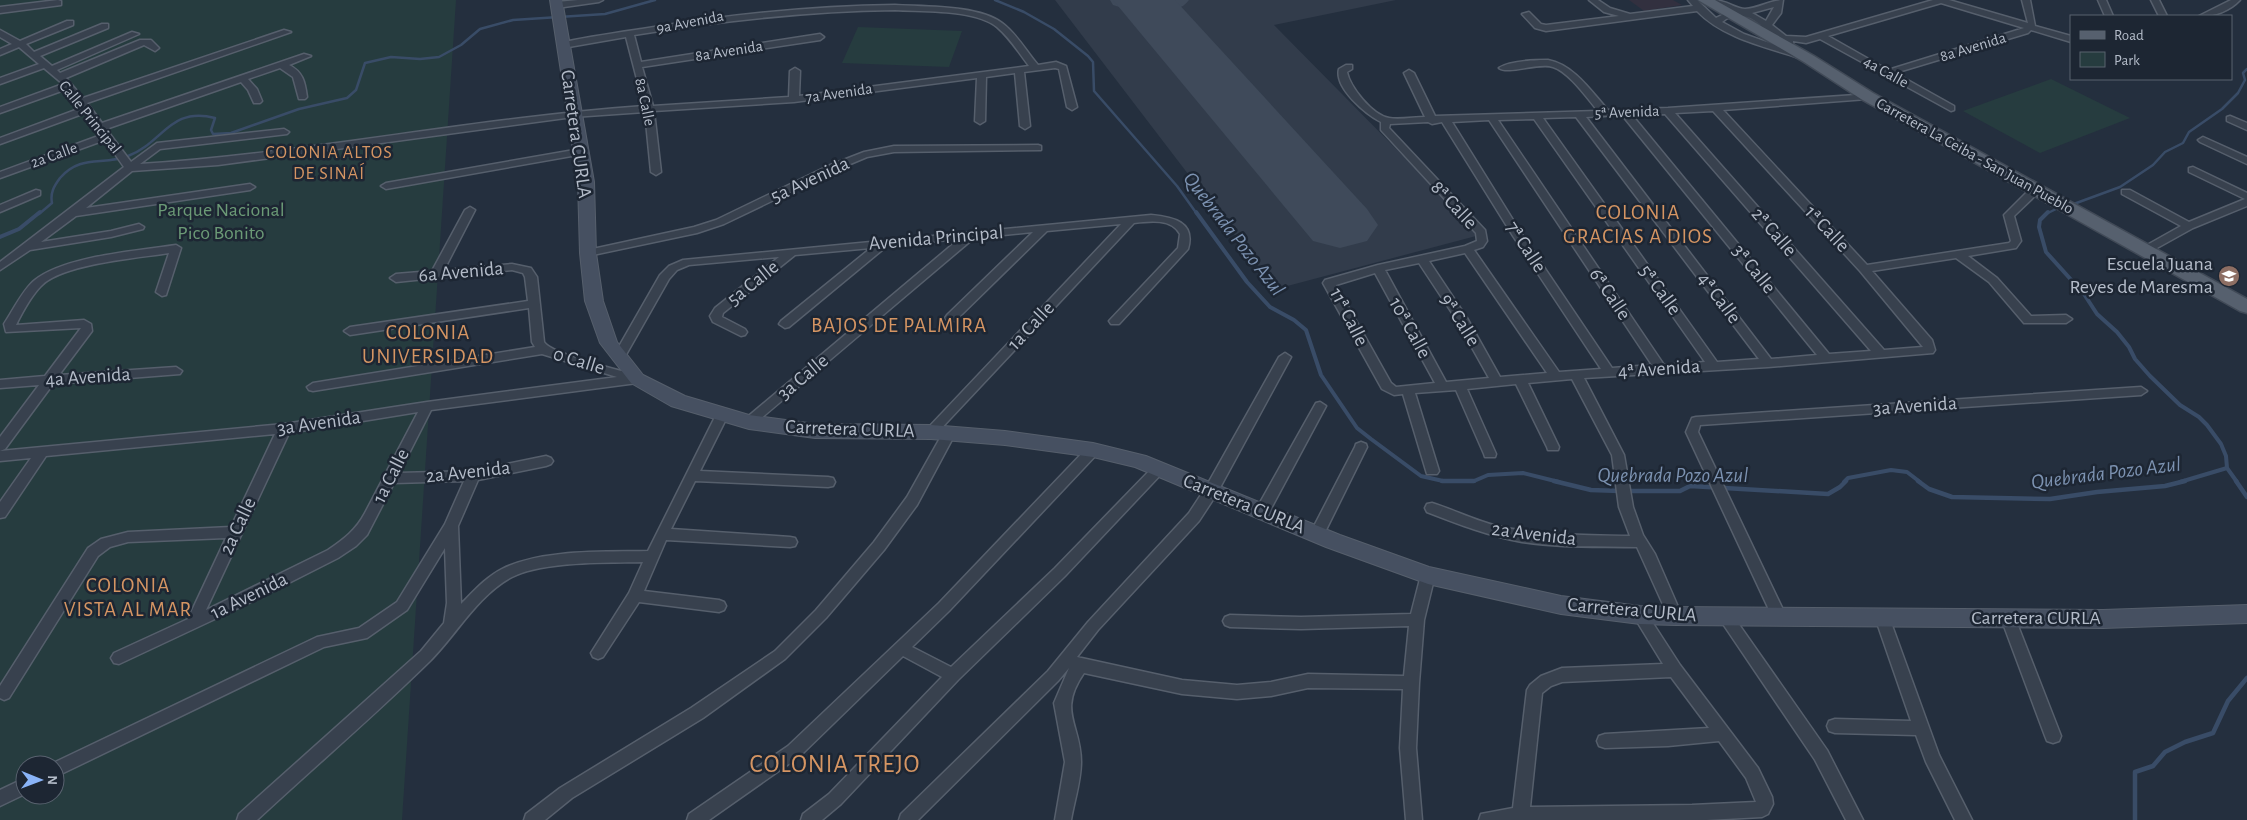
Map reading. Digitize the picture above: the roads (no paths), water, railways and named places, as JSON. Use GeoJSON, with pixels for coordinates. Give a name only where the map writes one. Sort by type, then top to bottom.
{"type":"FeatureCollection","features":[{"type":"Feature","properties":{"kind":"main road","name":"Carretera CURLA"},"geometry":{"type":"LineString","coordinates":[[556,2],[573,114],[586,182],[588,253],[594,301],[609,343],[637,379],[678,401],[749,422],[815,431],[940,433],[1005,438],[1093,450],[1138,461],[1317,534],[1428,575],[1561,605],[1640,615],[1675,616],[2103,619],[2247,614]]}},
{"type":"Feature","properties":{"kind":"main road","name":"Carretera La Ceiba - San Juan Pueblo"},"geometry":{"type":"LineString","coordinates":[[1702,4],[1731,11],[1763,28],[1867,96],[2076,214],[2247,307]]}},
{"type":"Feature","properties":{"kind":"street"},"geometry":{"type":"LineString","coordinates":[[0,9],[28,0]]}},
{"type":"Feature","properties":{"kind":"street"},"geometry":{"type":"LineString","coordinates":[[556,2],[599,0]]}},
{"type":"Feature","properties":{"kind":"street"},"geometry":{"type":"LineString","coordinates":[[1593,0],[1607,10],[1633,17]]}},
{"type":"Feature","properties":{"kind":"street"},"geometry":{"type":"LineString","coordinates":[[1692,0],[1702,4]]}},
{"type":"Feature","properties":{"kind":"street"},"geometry":{"type":"LineString","coordinates":[[1716,0],[1731,11],[1765,9],[1779,1],[1780,7],[1763,28]]}},
{"type":"Feature","properties":{"kind":"street"},"geometry":{"type":"LineString","coordinates":[[1784,38],[1806,40],[1941,0],[2070,39]]}},
{"type":"Feature","properties":{"kind":"street","name":"8a Avenida"},"geometry":{"type":"LineString","coordinates":[[1888,73],[2025,31],[2032,24],[2026,0]]}},
{"type":"Feature","properties":{"kind":"street"},"geometry":{"type":"LineString","coordinates":[[2102,0],[2109,15]]}},
{"type":"Feature","properties":{"kind":"street"},"geometry":{"type":"LineString","coordinates":[[2156,0],[2163,15]]}},
{"type":"Feature","properties":{"kind":"street"},"geometry":{"type":"LineString","coordinates":[[2214,0],[2219,10]]}},
{"type":"Feature","properties":{"kind":"street"},"geometry":{"type":"LineString","coordinates":[[2206,15],[2236,0]]}},
{"type":"Feature","properties":{"kind":"street","name":"9a Avenida"},"geometry":{"type":"LineString","coordinates":[[563,45],[760,8],[835,2],[918,5],[993,21],[1001,26],[1035,67]]}},
{"type":"Feature","properties":{"kind":"street"},"geometry":{"type":"LineString","coordinates":[[0,9],[58,3]]}},
{"type":"Feature","properties":{"kind":"street"},"geometry":{"type":"LineString","coordinates":[[1526,14],[1541,28],[1633,17],[1702,4]]}},
{"type":"Feature","properties":{"kind":"street"},"geometry":{"type":"LineString","coordinates":[[1730,30],[1731,11]]}},
{"type":"Feature","properties":{"kind":"street"},"geometry":{"type":"LineString","coordinates":[[0,52],[21,45],[70,23]]}},
{"type":"Feature","properties":{"kind":"street"},"geometry":{"type":"LineString","coordinates":[[34,55],[105,26]]}},
{"type":"Feature","properties":{"kind":"street"},"geometry":{"type":"LineString","coordinates":[[1730,30],[1745,32],[1763,28],[1784,38],[1803,54]]}},
{"type":"Feature","properties":{"kind":"street"},"geometry":{"type":"LineString","coordinates":[[1730,30],[1803,54]]}},
{"type":"Feature","properties":{"kind":"street"},"geometry":{"type":"LineString","coordinates":[[82,101],[287,32]]}},
{"type":"Feature","properties":{"kind":"street","name":"Calle Principal"},"geometry":{"type":"LineString","coordinates":[[0,33],[21,45],[69,85],[129,165]]}},
{"type":"Feature","properties":{"kind":"street","name":"8a Calle"},"geometry":{"type":"LineString","coordinates":[[629,33],[649,109],[656,172]]}},
{"type":"Feature","properties":{"kind":"street"},"geometry":{"type":"LineString","coordinates":[[0,81],[48,67],[135,34]]}},
{"type":"Feature","properties":{"kind":"street","name":"4a Calle"},"geometry":{"type":"LineString","coordinates":[[1821,36],[1951,108]]}},
{"type":"Feature","properties":{"kind":"street","name":"8a Avenida"},"geometry":{"type":"LineString","coordinates":[[637,65],[820,37]]}},
{"type":"Feature","properties":{"kind":"street"},"geometry":{"type":"LineString","coordinates":[[1803,54],[1806,40]]}},
{"type":"Feature","properties":{"kind":"street"},"geometry":{"type":"LineString","coordinates":[[59,77],[143,42],[148,42],[155,48]]}},
{"type":"Feature","properties":{"kind":"street"},"geometry":{"type":"LineString","coordinates":[[100,127],[307,56]]}},
{"type":"Feature","properties":{"kind":"street"},"geometry":{"type":"LineString","coordinates":[[1504,68],[1539,64],[1552,64],[1562,67],[1604,112]]}},
{"type":"Feature","properties":{"kind":"street"},"geometry":{"type":"LineString","coordinates":[[280,65],[297,73],[300,77],[302,97]]}},
{"type":"Feature","properties":{"kind":"street","name":"7a Avenida"},"geometry":{"type":"LineString","coordinates":[[129,165],[218,162],[573,114],[794,99],[1056,65],[1063,68],[1072,107]]}},
{"type":"Feature","properties":{"kind":"street","name":"8ª Calle"},"geometry":{"type":"LineString","coordinates":[[1349,67],[1342,71],[1343,78],[1353,94],[1372,112],[1386,121],[1384,128],[1481,232],[1482,240],[1479,245],[1468,249],[1556,377]]}},
{"type":"Feature","properties":{"kind":"street"},"geometry":{"type":"LineString","coordinates":[[1019,69],[1025,126]]}},
{"type":"Feature","properties":{"kind":"street"},"geometry":{"type":"LineString","coordinates":[[794,99],[795,71]]}},
{"type":"Feature","properties":{"kind":"street"},"geometry":{"type":"LineString","coordinates":[[1409,73],[1432,121]]}},
{"type":"Feature","properties":{"kind":"street"},"geometry":{"type":"LineString","coordinates":[[980,121],[982,74]]}},
{"type":"Feature","properties":{"kind":"street"},"geometry":{"type":"LineString","coordinates":[[242,78],[252,89],[257,101]]}},
{"type":"Feature","properties":{"kind":"street"},"geometry":{"type":"LineString","coordinates":[[0,110],[69,85]]}},
{"type":"Feature","properties":{"kind":"street","name":"5ª Avenida"},"geometry":{"type":"LineString","coordinates":[[1386,121],[1432,121],[1604,112],[1668,111],[1821,101],[1867,96]]}},
{"type":"Feature","properties":{"kind":"street","name":"1ª Calle"},"geometry":{"type":"LineString","coordinates":[[1716,108],[1864,269],[1928,343],[1929,350],[1925,351]]}},
{"type":"Feature","properties":{"kind":"street"},"geometry":{"type":"LineString","coordinates":[[0,141],[88,109]]}},
{"type":"Feature","properties":{"kind":"street","name":"2ª Calle"},"geometry":{"type":"LineString","coordinates":[[1668,111],[1880,353]]}},
{"type":"Feature","properties":{"kind":"street","name":"3ª Calle"},"geometry":{"type":"LineString","coordinates":[[1624,112],[1826,358]]}},
{"type":"Feature","properties":{"kind":"street","name":"4ª Calle"},"geometry":{"type":"LineString","coordinates":[[1579,114],[1768,363]]}},
{"type":"Feature","properties":{"kind":"street","name":"5ª Calle"},"geometry":{"type":"LineString","coordinates":[[1537,116],[1713,365]]}},
{"type":"Feature","properties":{"kind":"street","name":"6ª Calle"},"geometry":{"type":"LineString","coordinates":[[1492,118],[1661,369]]}},
{"type":"Feature","properties":{"kind":"street"},"geometry":{"type":"LineString","coordinates":[[2230,119],[2247,127]]}},
{"type":"Feature","properties":{"kind":"street","name":"7ª Calle"},"geometry":{"type":"LineString","coordinates":[[1446,120],[1518,236],[1609,372]]}},
{"type":"Feature","properties":{"kind":"street"},"geometry":{"type":"LineString","coordinates":[[0,267],[73,213],[129,165],[149,151],[165,144],[205,142],[284,132]]}},
{"type":"Feature","properties":{"kind":"street","name":"2a Calle"},"geometry":{"type":"LineString","coordinates":[[0,175],[107,136]]}},
{"type":"Feature","properties":{"kind":"street"},"geometry":{"type":"LineString","coordinates":[[2203,140],[2247,161]]}},
{"type":"Feature","properties":{"kind":"street","name":"5a Avenida"},"geometry":{"type":"LineString","coordinates":[[588,253],[697,230],[720,222],[832,168],[864,155],[894,150],[1038,148]]}},
{"type":"Feature","properties":{"kind":"street"},"geometry":{"type":"LineString","coordinates":[[386,186],[580,152]]}},
{"type":"Feature","properties":{"kind":"street"},"geometry":{"type":"LineString","coordinates":[[2194,170],[2247,198]]}},
{"type":"Feature","properties":{"kind":"street"},"geometry":{"type":"LineString","coordinates":[[73,213],[250,187]]}},
{"type":"Feature","properties":{"kind":"street"},"geometry":{"type":"LineString","coordinates":[[1864,269],[2012,246],[2016,244],[2009,215],[2035,190]]}},
{"type":"Feature","properties":{"kind":"street"},"geometry":{"type":"LineString","coordinates":[[2126,192],[2189,226]]}},
{"type":"Feature","properties":{"kind":"street"},"geometry":{"type":"LineString","coordinates":[[0,209],[36,193]]}},
{"type":"Feature","properties":{"kind":"street"},"geometry":{"type":"LineString","coordinates":[[2144,251],[2189,226],[2247,202]]}},
{"type":"Feature","properties":{"kind":"street"},"geometry":{"type":"LineString","coordinates":[[436,274],[470,210]]}},
{"type":"Feature","properties":{"kind":"street","name":"Avenida Principal"},"geometry":{"type":"LineString","coordinates":[[619,357],[664,278],[673,268],[687,262],[704,258],[1151,218],[1171,221],[1184,231],[1187,240],[1176,257],[1115,321]]}},
{"type":"Feature","properties":{"kind":"street","name":"1a Calle"},"geometry":{"type":"LineString","coordinates":[[532,820],[566,793],[696,713],[780,655],[821,614],[879,546],[912,501],[940,433],[1131,220]]}},
{"type":"Feature","properties":{"kind":"street"},"geometry":{"type":"LineString","coordinates":[[25,247],[111,234],[139,227]]}},
{"type":"Feature","properties":{"kind":"street"},"geometry":{"type":"LineString","coordinates":[[951,318],[1044,228]]}},
{"type":"Feature","properties":{"kind":"street","name":"3a Calle"},"geometry":{"type":"LineString","coordinates":[[749,422],[971,235]]}},
{"type":"Feature","properties":{"kind":"street"},"geometry":{"type":"LineString","coordinates":[[785,324],[884,243]]}},
{"type":"Feature","properties":{"kind":"street"},"geometry":{"type":"LineString","coordinates":[[0,446],[86,331],[87,327],[84,324],[10,329],[9,327],[37,283],[55,272],[82,264],[176,248],[162,292]]}},
{"type":"Feature","properties":{"kind":"street"},"geometry":{"type":"LineString","coordinates":[[1378,268],[1468,249]]}},
{"type":"Feature","properties":{"kind":"street","name":"5a Calle"},"geometry":{"type":"LineString","coordinates":[[741,332],[717,319],[716,316],[719,311],[793,251]]}},
{"type":"Feature","properties":{"kind":"street"},"geometry":{"type":"LineString","coordinates":[[1959,255],[1993,280],[2028,320],[2066,319]]}},
{"type":"Feature","properties":{"kind":"street","name":"9ª Calle"},"geometry":{"type":"LineString","coordinates":[[1422,259],[1461,318],[1497,382]]}},
{"type":"Feature","properties":{"kind":"street","name":"6a Avenida"},"geometry":{"type":"LineString","coordinates":[[396,278],[512,267],[527,270]]}},
{"type":"Feature","properties":{"kind":"street","name":"10ª Calle"},"geometry":{"type":"LineString","coordinates":[[1378,268],[1443,387]]}},
{"type":"Feature","properties":{"kind":"street","name":"11ª Calle"},"geometry":{"type":"LineString","coordinates":[[1378,268],[1331,281],[1329,284],[1386,386],[1394,392]]}},
{"type":"Feature","properties":{"kind":"street","name":"0 Calle"},"geometry":{"type":"LineString","coordinates":[[527,270],[531,277],[538,342],[543,350],[557,356],[637,379]]}},
{"type":"Feature","properties":{"kind":"street"},"geometry":{"type":"LineString","coordinates":[[350,331],[534,304]]}},
{"type":"Feature","properties":{"kind":"street"},"geometry":{"type":"LineString","coordinates":[[314,387],[543,350]]}},
{"type":"Feature","properties":{"kind":"street","name":"4ª Avenida"},"geometry":{"type":"LineString","coordinates":[[1394,392],[1609,372],[1768,363],[1925,351]]}},
{"type":"Feature","properties":{"kind":"street"},"geometry":{"type":"LineString","coordinates":[[1063,820],[1073,762],[1062,703],[1074,663],[1093,626],[1194,517],[1211,491],[1285,357]]}},
{"type":"Feature","properties":{"kind":"street","name":"4a Avenida"},"geometry":{"type":"LineString","coordinates":[[0,384],[176,371]]}},
{"type":"Feature","properties":{"kind":"street"},"geometry":{"type":"LineString","coordinates":[[1576,375],[1618,455],[1626,507],[1640,542],[1648,554],[1675,616]]}},
{"type":"Feature","properties":{"kind":"street","name":"3a Avenida"},"geometry":{"type":"LineString","coordinates":[[0,456],[284,429],[427,406],[637,379]]}},
{"type":"Feature","properties":{"kind":"street"},"geometry":{"type":"LineString","coordinates":[[1520,380],[1554,447]]}},
{"type":"Feature","properties":{"kind":"street"},"geometry":{"type":"LineString","coordinates":[[1460,386],[1490,454]]}},
{"type":"Feature","properties":{"kind":"street"},"geometry":{"type":"LineString","coordinates":[[1408,390],[1432,471]]}},
{"type":"Feature","properties":{"kind":"street","name":"3a Avenida"},"geometry":{"type":"LineString","coordinates":[[1779,616],[1692,432],[1692,426],[1696,421],[2141,391]]}},
{"type":"Feature","properties":{"kind":"street","name":"1a Calle"},"geometry":{"type":"LineString","coordinates":[[351,542],[362,531],[371,515],[427,406]]}},
{"type":"Feature","properties":{"kind":"street"},"geometry":{"type":"LineString","coordinates":[[1262,512],[1320,406]]}},
{"type":"Feature","properties":{"kind":"street"},"geometry":{"type":"LineString","coordinates":[[598,653],[635,596],[662,534],[722,414]]}},
{"type":"Feature","properties":{"kind":"street","name":"2a Calle"},"geometry":{"type":"LineString","coordinates":[[193,623],[284,429]]}},
{"type":"Feature","properties":{"kind":"street"},"geometry":{"type":"LineString","coordinates":[[1317,534],[1361,447]]}},
{"type":"Feature","properties":{"kind":"street"},"geometry":{"type":"LineString","coordinates":[[695,820],[794,750],[944,607],[1093,450]]}},
{"type":"Feature","properties":{"kind":"street"},"geometry":{"type":"LineString","coordinates":[[0,513],[42,452]]}},
{"type":"Feature","properties":{"kind":"street","name":"2a Avenida"},"geometry":{"type":"LineString","coordinates":[[389,478],[473,476],[546,461]]}},
{"type":"Feature","properties":{"kind":"street"},"geometry":{"type":"LineString","coordinates":[[808,820],[835,799],[953,675],[1060,572],[1159,469]]}},
{"type":"Feature","properties":{"kind":"street"},"geometry":{"type":"LineString","coordinates":[[65,765],[322,641],[370,631],[402,606],[451,526],[473,476]]}},
{"type":"Feature","properties":{"kind":"street"},"geometry":{"type":"LineString","coordinates":[[691,476],[828,482]]}},
{"type":"Feature","properties":{"kind":"street","name":"2a Avenida"},"geometry":{"type":"LineString","coordinates":[[1432,508],[1475,525],[1507,534],[1560,539],[1640,542]]}},
{"type":"Feature","properties":{"kind":"street"},"geometry":{"type":"LineString","coordinates":[[451,526],[454,603],[451,626]]}},
{"type":"Feature","properties":{"kind":"street"},"geometry":{"type":"LineString","coordinates":[[4,693],[93,552],[116,538],[235,532]]}},
{"type":"Feature","properties":{"kind":"street"},"geometry":{"type":"LineString","coordinates":[[662,534],[790,542]]}},
{"type":"Feature","properties":{"kind":"street","name":"1a Avenida"},"geometry":{"type":"LineString","coordinates":[[118,658],[262,590],[351,542]]}},
{"type":"Feature","properties":{"kind":"street"},"geometry":{"type":"LineString","coordinates":[[245,820],[426,655],[472,602],[508,572],[530,565],[653,556]]}},
{"type":"Feature","properties":{"kind":"street"},"geometry":{"type":"LineString","coordinates":[[1414,820],[1408,748],[1411,683],[1417,620],[1428,575]]}},
{"type":"Feature","properties":{"kind":"street"},"geometry":{"type":"LineString","coordinates":[[635,596],[719,606]]}},
{"type":"Feature","properties":{"kind":"street"},"geometry":{"type":"LineString","coordinates":[[1487,820],[1521,815],[1692,813],[1762,809],[1765,804],[1764,796],[1752,773],[1675,670],[1640,615]]}},
{"type":"Feature","properties":{"kind":"street"},"geometry":{"type":"LineString","coordinates":[[1726,616],[1821,755],[1855,820]]}},
{"type":"Feature","properties":{"kind":"street"},"geometry":{"type":"LineString","coordinates":[[1882,617],[1932,758],[1964,820]]}},
{"type":"Feature","properties":{"kind":"street"},"geometry":{"type":"LineString","coordinates":[[2008,618],[2053,736]]}},
{"type":"Feature","properties":{"kind":"street"},"geometry":{"type":"LineString","coordinates":[[1230,621],[1301,623],[1417,620]]}},
{"type":"Feature","properties":{"kind":"street"},"geometry":{"type":"LineString","coordinates":[[901,648],[953,675]]}},
{"type":"Feature","properties":{"kind":"street"},"geometry":{"type":"LineString","coordinates":[[1074,663],[1182,687],[1237,692],[1271,689],[1308,681],[1411,683]]}},
{"type":"Feature","properties":{"kind":"street"},"geometry":{"type":"LineString","coordinates":[[907,820],[992,738],[1074,663]]}},
{"type":"Feature","properties":{"kind":"street"},"geometry":{"type":"LineString","coordinates":[[1521,815],[1535,690],[1546,681],[1562,675],[1675,670]]}},
{"type":"Feature","properties":{"kind":"street"},"geometry":{"type":"LineString","coordinates":[[1835,726],[1922,728]]}},
{"type":"Feature","properties":{"kind":"street"},"geometry":{"type":"LineString","coordinates":[[1605,741],[1668,740],[1722,734]]}},
{"type":"Feature","properties":{"kind":"street"},"geometry":{"type":"LineString","coordinates":[[0,798],[15,791]]}},
{"type":"Feature","properties":{"kind":"waterway","name":"Quebrada Pozo Azul"},"geometry":{"type":"LineString","coordinates":[[39,214],[52,203],[54,187],[68,171],[84,163],[128,156],[150,143],[177,121],[187,117],[215,118],[211,130],[213,134],[231,133],[299,109],[347,98],[356,90],[365,63],[391,57],[420,59],[439,57],[461,45],[480,29],[513,20],[605,14],[655,0]]}},
{"type":"Feature","properties":{"kind":"waterway","name":"Quebrada Pozo Azul"},"geometry":{"type":"LineString","coordinates":[[995,0],[1024,12],[1054,29],[1088,56],[1093,62],[1094,91],[1177,186],[1197,214]]}},
{"type":"Feature","properties":{"kind":"waterway","name":"Quebrada Pozo Azul"},"geometry":{"type":"LineString","coordinates":[[2071,205],[2120,187],[2153,165],[2165,152],[2183,143],[2189,132],[2222,109],[2238,93],[2245,80],[2243,73],[2247,69]]}},
{"type":"Feature","properties":{"kind":"waterway","name":"Quebrada Pozo Azul"},"geometry":{"type":"LineString","coordinates":[[2046,214],[2060,207]]}},
{"type":"Feature","properties":{"kind":"waterway","name":"Quebrada Pozo Azul"},"geometry":{"type":"LineString","coordinates":[[0,237],[19,229],[40,212]]}},
{"type":"Feature","properties":{"kind":"waterway","name":"Quebrada Pozo Azul"},"geometry":{"type":"LineString","coordinates":[[1196,212],[1247,282],[1270,307],[1294,320],[1306,330],[1321,375],[1357,428],[1421,476],[1443,481]]}},
{"type":"Feature","properties":{"kind":"waterway","name":"Quebrada Pozo Azul"},"geometry":{"type":"LineString","coordinates":[[2046,214],[2040,220],[2039,227],[2046,252],[2084,294],[2097,314],[2117,332],[2129,347],[2135,359],[2150,376],[2180,405],[2199,417],[2207,425],[2221,444],[2226,456],[2227,468]]}},
{"type":"Feature","properties":{"kind":"waterway","name":"Quebrada Pozo Azul"},"geometry":{"type":"LineString","coordinates":[[2180,482],[2227,468]]}},
{"type":"Feature","properties":{"kind":"waterway"},"geometry":{"type":"LineString","coordinates":[[2227,468],[2237,482]]}},
{"type":"Feature","properties":{"kind":"waterway","name":"Quebrada Pozo Azul"},"geometry":{"type":"LineString","coordinates":[[1844,482],[1848,478],[1891,470],[1907,472],[1920,482]]}},
{"type":"Feature","properties":{"kind":"waterway","name":"Quebrada Pozo Azul"},"geometry":{"type":"LineString","coordinates":[[1443,481],[1474,481],[1488,475],[1523,473],[1559,482]]}},
{"type":"Feature","properties":{"kind":"waterway","name":"Quebrada Pozo Azul"},"geometry":{"type":"LineString","coordinates":[[1554,481],[1591,490],[1620,491]]}},
{"type":"Feature","properties":{"kind":"waterway","name":"Quebrada Pozo Azul"},"geometry":{"type":"LineString","coordinates":[[1627,491],[1680,491],[1690,486],[1828,494],[1846,481]]}},
{"type":"Feature","properties":{"kind":"waterway","name":"Quebrada Pozo Azul"},"geometry":{"type":"LineString","coordinates":[[1918,481],[1929,489],[1952,497],[2050,499],[2097,492],[2165,486],[2185,481]]}},
{"type":"Feature","properties":{"kind":"waterway"},"geometry":{"type":"LineString","coordinates":[[2236,481],[2247,497]]}},
{"type":"Feature","properties":{"kind":"waterway"},"geometry":{"type":"LineString","coordinates":[[2135,820],[2135,772],[2153,766],[2165,752],[2185,742],[2213,733],[2228,701],[2247,678]]}},
{"type":"Feature","properties":{"kind":"place","name":"Escuela Juana Reyes de Maresma"},"geometry":{"type":"Point","coordinates":[2229,276]}},
{"type":"Feature","properties":{"kind":"district","name":"COLONIA ALTOS DE SINAÍ"},"geometry":{"type":"Point","coordinates":[329,163]}},
{"type":"Feature","properties":{"kind":"district","name":"COLONIA GRACIAS A DIOS"},"geometry":{"type":"Point","coordinates":[1638,224]}},
{"type":"Feature","properties":{"kind":"district","name":"BAJOS DE PALMIRA"},"geometry":{"type":"Point","coordinates":[899,325]}},
{"type":"Feature","properties":{"kind":"district","name":"COLONIA UNIVERSIDAD"},"geometry":{"type":"Point","coordinates":[428,344]}},
{"type":"Feature","properties":{"kind":"district","name":"COLONIA VISTA AL MAR"},"geometry":{"type":"Point","coordinates":[128,597]}},
{"type":"Feature","properties":{"kind":"district","name":"COLONIA TREJO"},"geometry":{"type":"Point","coordinates":[835,764]}},
{"type":"Feature","properties":{"kind":"park label","name":"Parque Nacional Pico Bonito"},"geometry":{"type":"Point","coordinates":[221,222]}}]}
